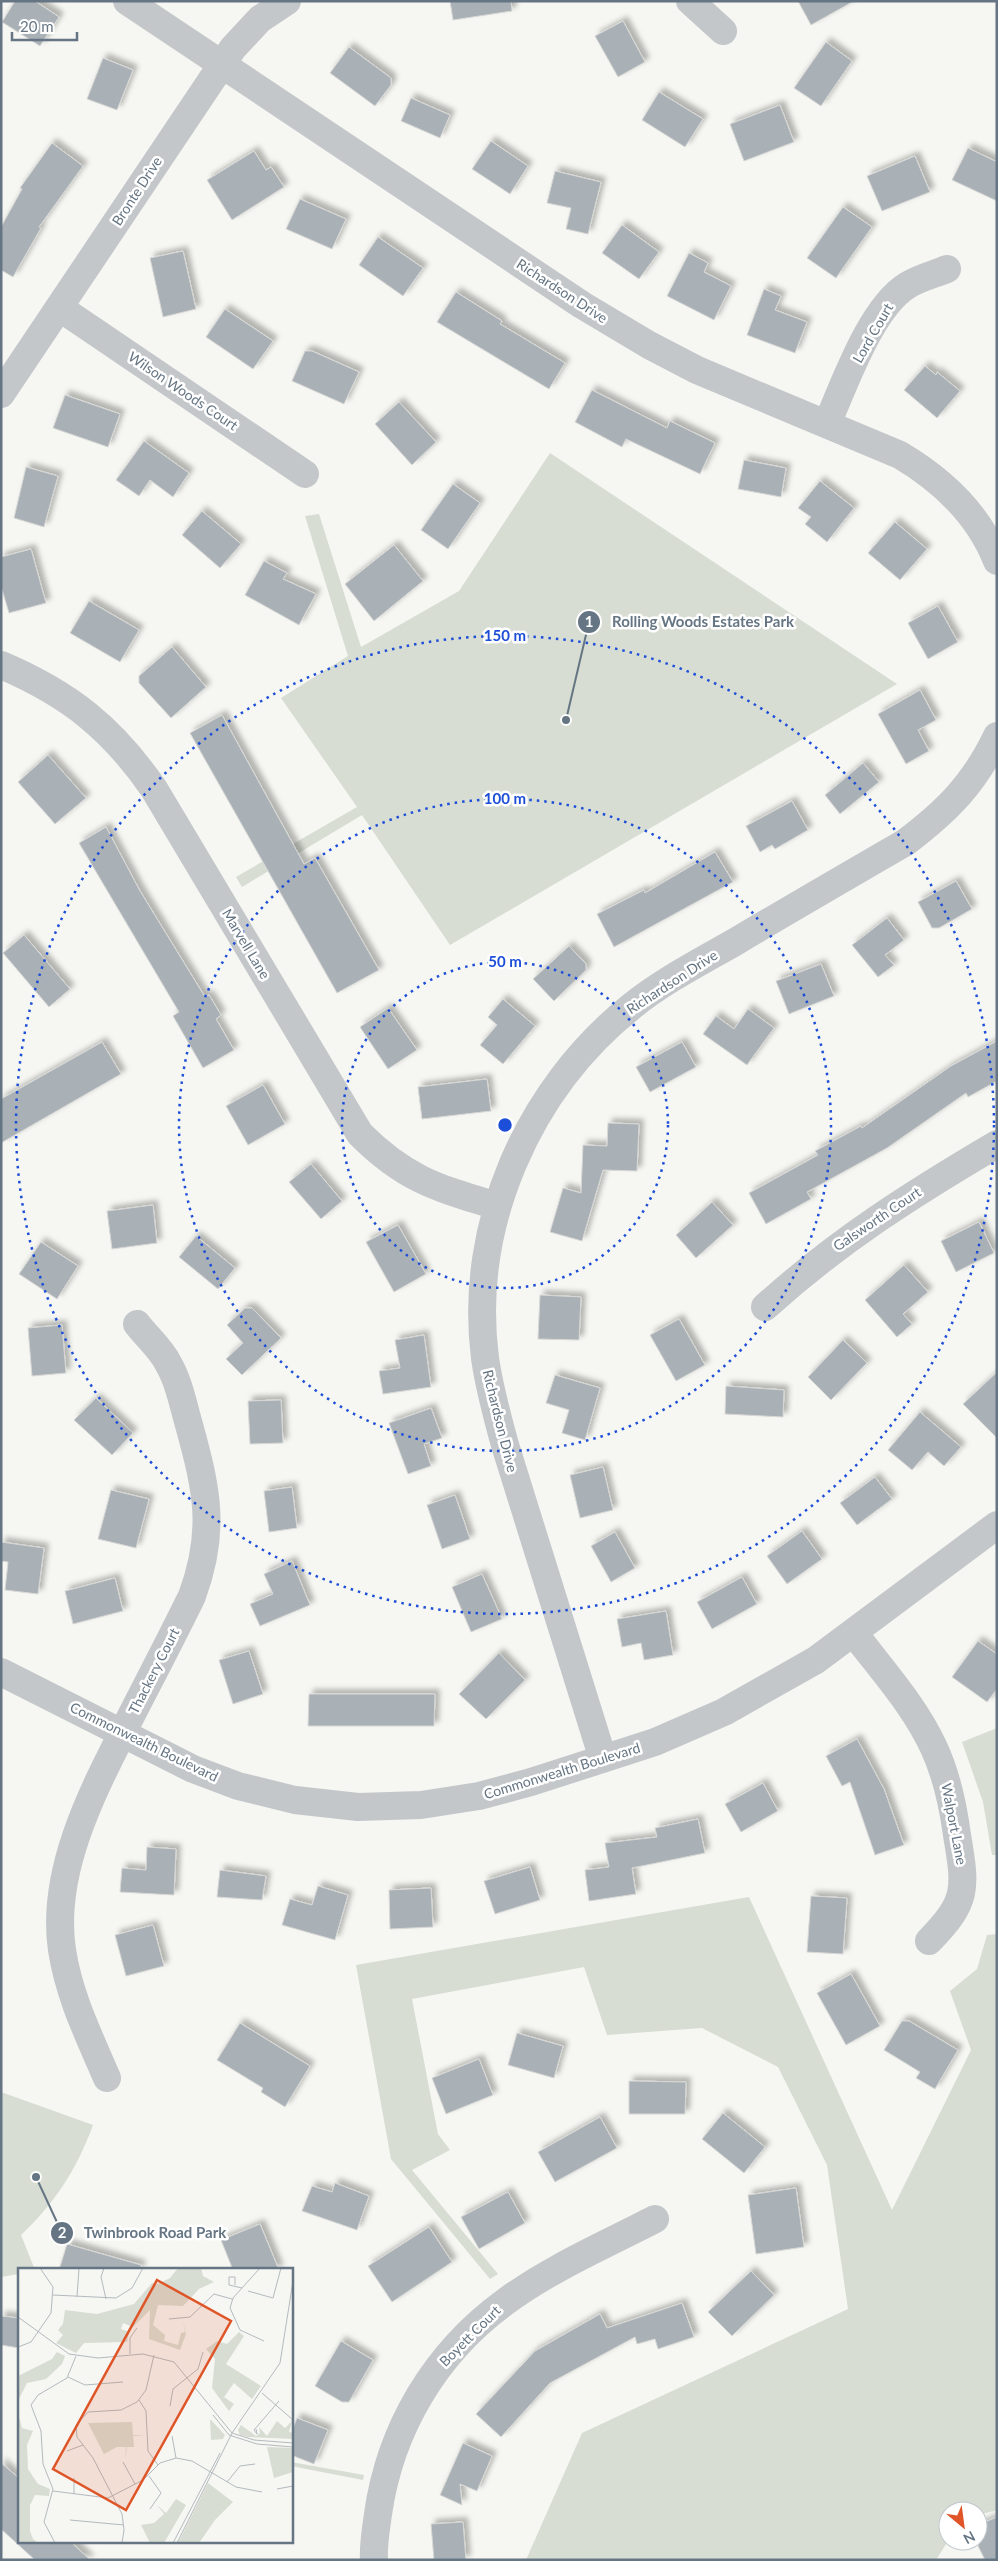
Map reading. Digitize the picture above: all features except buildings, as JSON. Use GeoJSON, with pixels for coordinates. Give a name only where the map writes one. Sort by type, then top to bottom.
{"type":"FeatureCollection","features":[{"type":"Feature","properties":{"kind":"street","name":"Richardson Drive"},"geometry":{"type":"LineString","coordinates":[[127,1],[582,306],[648,345],[752,395],[900,455],[923,469],[952,493],[974,519],[997,561]]}},
{"type":"Feature","properties":{"kind":"street","name":"Bronte Drive"},"geometry":{"type":"LineString","coordinates":[[1,394],[60,308],[189,110],[233,48],[260,19],[287,1]]}},
{"type":"Feature","properties":{"kind":"street"},"geometry":{"type":"LineString","coordinates":[[690,1],[724,31]]}},
{"type":"Feature","properties":{"kind":"street","name":"Lord Court"},"geometry":{"type":"LineString","coordinates":[[827,424],[862,346],[892,299],[908,285],[947,269]]}},
{"type":"Feature","properties":{"kind":"street","name":"Wilson Woods Court"},"geometry":{"type":"LineString","coordinates":[[60,308],[305,474]]}},
{"type":"Feature","properties":{"kind":"street","name":"Marvell Lane"},"geometry":{"type":"LineString","coordinates":[[1,665],[35,680],[72,701],[110,733],[133,758],[154,789],[360,1134],[382,1156],[410,1175],[437,1188],[497,1206]]}},
{"type":"Feature","properties":{"kind":"street","name":"Richardson Drive"},"geometry":{"type":"LineString","coordinates":[[603,1759],[491,1395],[485,1357],[483,1288],[497,1206],[506,1180],[523,1142],[546,1100],[574,1062],[606,1028],[665,983],[914,836],[935,820],[962,793],[984,762],[997,736]]}},
{"type":"Feature","properties":{"kind":"street","name":"Galsworth Court"},"geometry":{"type":"LineString","coordinates":[[765,1307],[809,1267],[850,1236],[913,1193],[997,1144]]}},
{"type":"Feature","properties":{"kind":"street","name":"Thackery Court"},"geometry":{"type":"LineString","coordinates":[[106,2078],[74,2001],[62,1949],[61,1930],[64,1883],[79,1826],[122,1734],[192,1596],[199,1578],[207,1527],[204,1477],[178,1384],[168,1362],[138,1324]]}},
{"type":"Feature","properties":{"kind":"street","name":"Commonwealth Boulevard"},"geometry":{"type":"LineString","coordinates":[[1,1672],[193,1770],[238,1786],[295,1800],[358,1807],[421,1805],[479,1796],[603,1759],[655,1742],[724,1712],[816,1660],[997,1525]]}},
{"type":"Feature","properties":{"kind":"street","name":"Walport Lane"},"geometry":{"type":"LineString","coordinates":[[854,1633],[924,1729],[941,1764],[951,1796],[963,1873],[962,1890],[951,1919],[929,1941]]}},
{"type":"Feature","properties":{"kind":"street","name":"Boyett Court"},"geometry":{"type":"LineString","coordinates":[[374,2560],[382,2488],[391,2454],[403,2426],[440,2364],[478,2323],[505,2302],[537,2281],[655,2219]]}},
{"type":"Feature","properties":{"kind":"shaded area"},"geometry":{"type":"Polygon","coordinates":[[[550,453],[897,684],[450,945],[362,815],[242,887],[236,877],[357,807],[281,698],[348,656],[305,516],[319,514],[361,647],[459,591],[550,453]]]}},
{"type":"Feature","properties":{"kind":"shaded area"},"geometry":{"type":"Polygon","coordinates":[[[997,1728],[997,1855],[992,1855],[983,1802],[962,1742],[997,1728]]]}},
{"type":"Feature","properties":{"kind":"shaded area"},"geometry":{"type":"Polygon","coordinates":[[[749,1897],[892,2210],[971,2050],[950,1991],[977,1969],[987,1935],[997,1934],[997,2510],[988,2512],[988,2501],[938,2501],[938,2551],[942,2551],[936,2560],[526,2560],[582,2433],[848,2309],[827,2165],[778,2067],[702,2028],[607,2035],[584,1967],[412,1999],[438,2134],[450,2150],[412,2170],[498,2274],[490,2279],[391,2159],[356,1965],[749,1897]]]}},
{"type":"Feature","properties":{"kind":"shaded area"},"geometry":{"type":"Polygon","coordinates":[[[1,2092],[93,2125],[80,2156],[55,2198],[21,2235],[34,2268],[18,2268],[18,2274],[1,2277],[1,2092]]]}},
{"type":"Feature","properties":{"kind":"shaded area"},"geometry":{"type":"Polygon","coordinates":[[[292,2462],[364,2475],[363,2480],[292,2466],[292,2462]]]}},
{"type":"Feature","properties":{"kind":"place","name":"Rolling Woods Estates Park"},"geometry":{"type":"Point","coordinates":[566,720]}},
{"type":"Feature","properties":{"kind":"place","name":"Twinbrook Road Park"},"geometry":{"type":"Point","coordinates":[36,2177]}}]}
